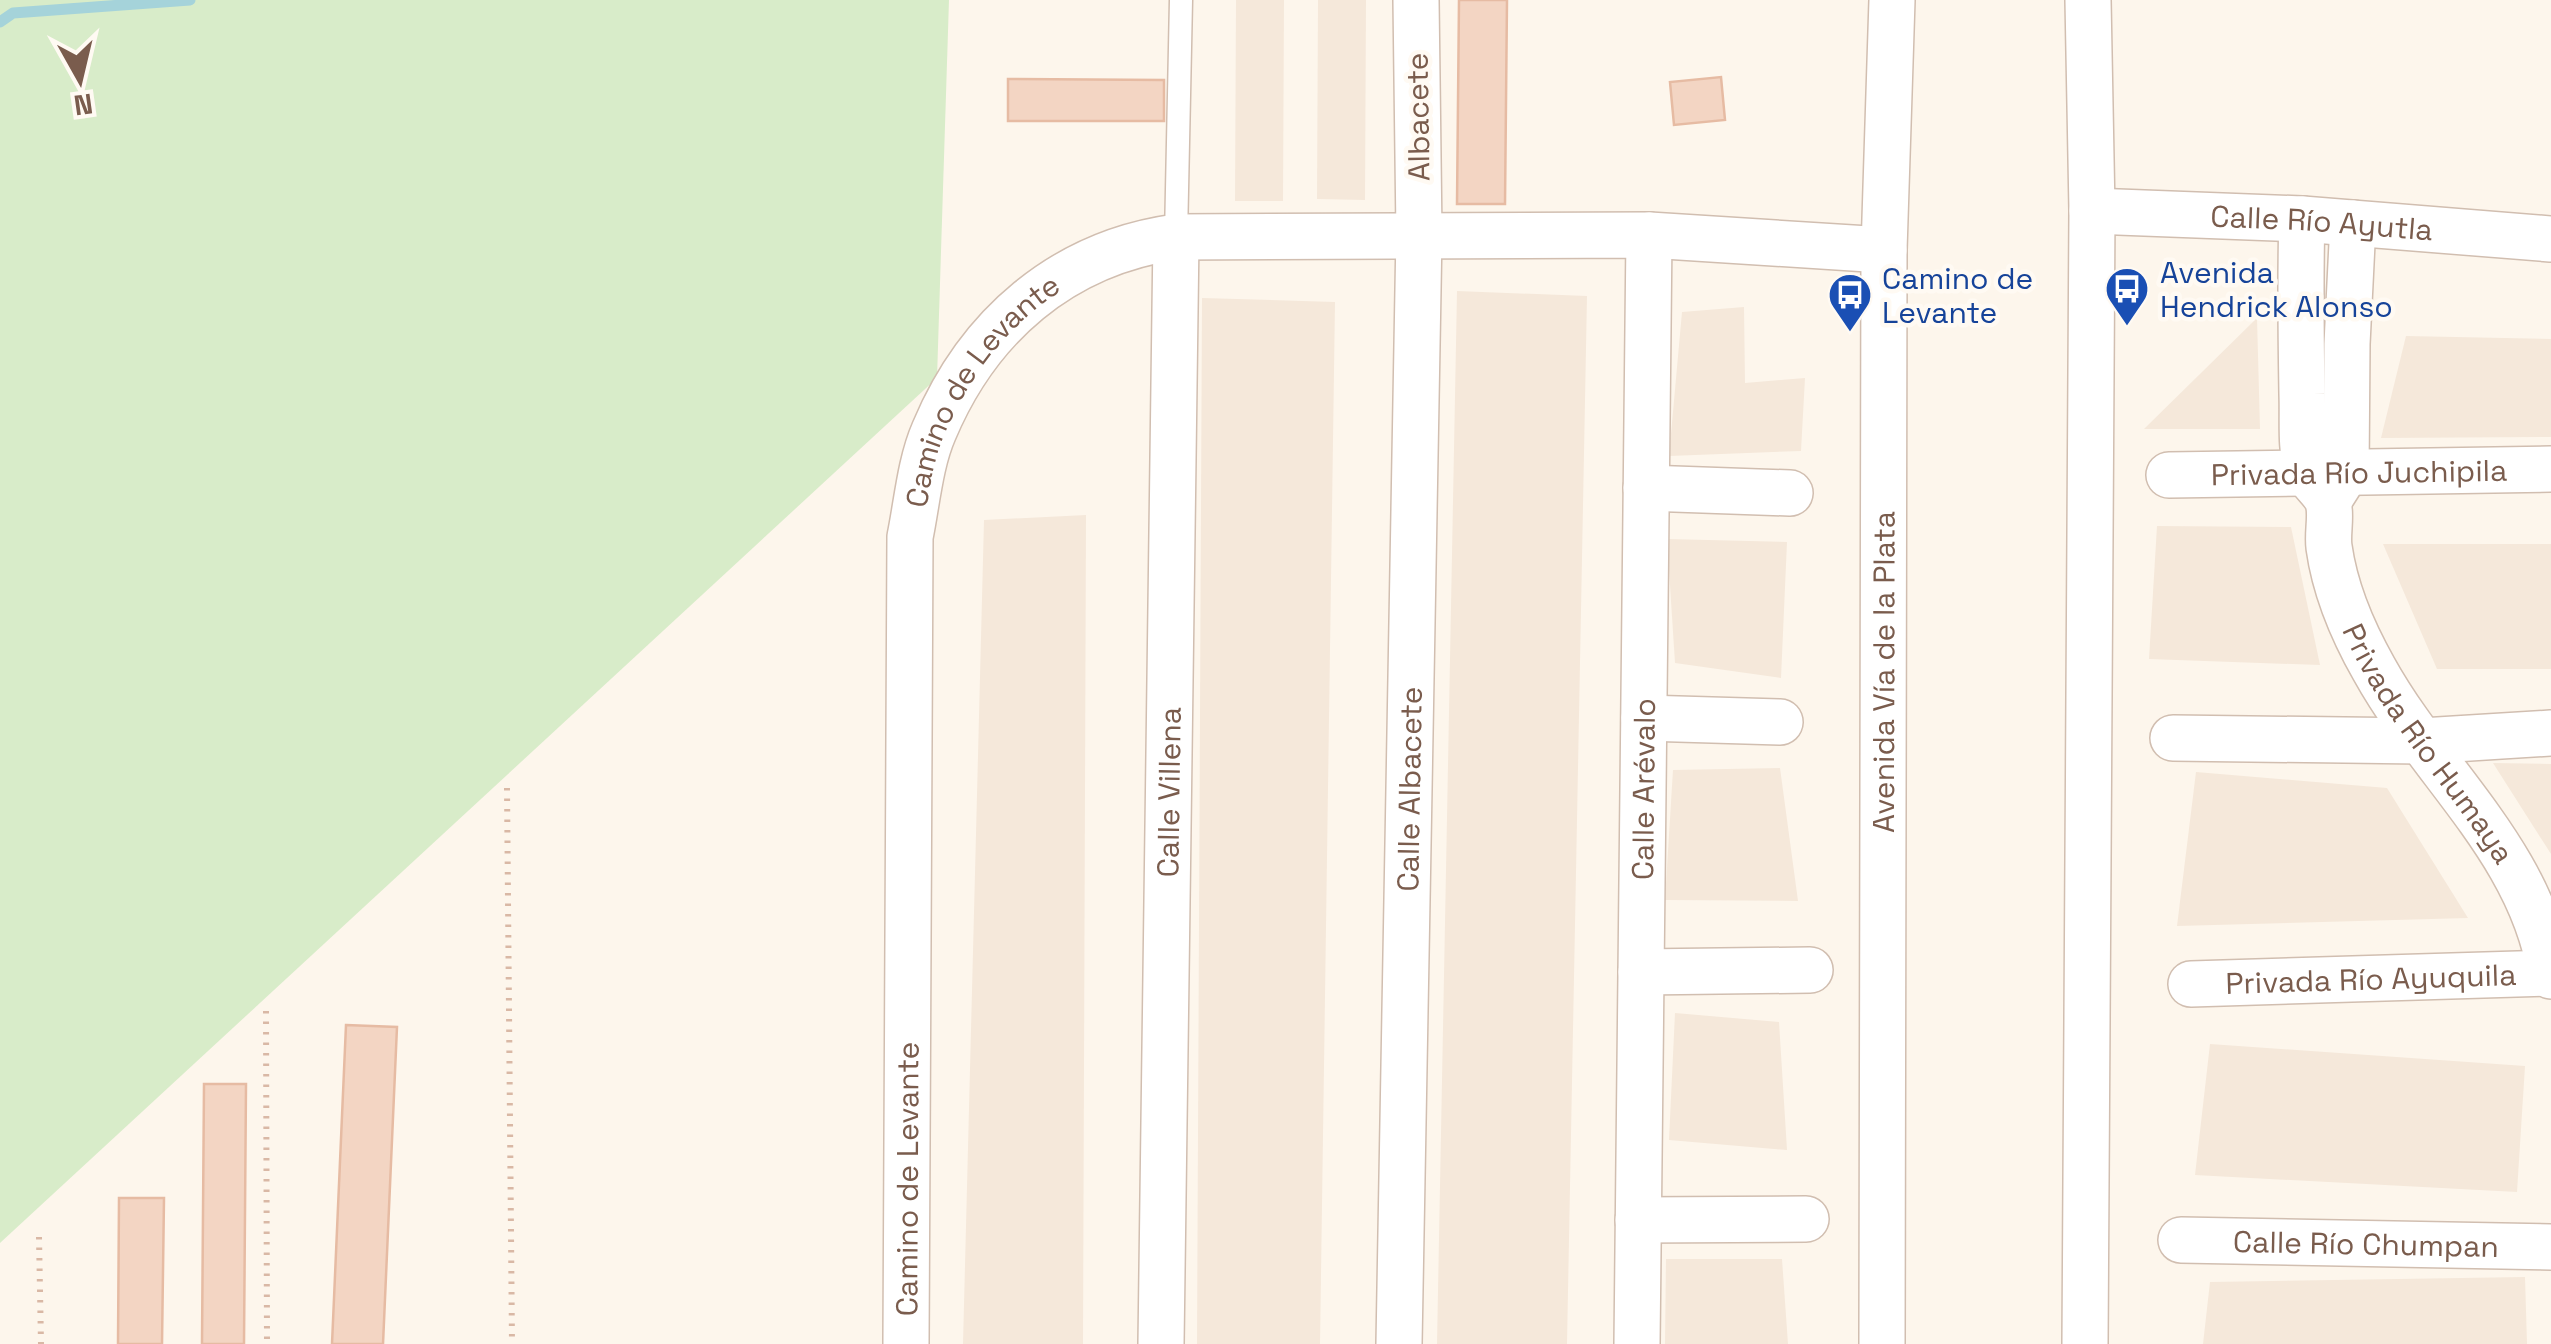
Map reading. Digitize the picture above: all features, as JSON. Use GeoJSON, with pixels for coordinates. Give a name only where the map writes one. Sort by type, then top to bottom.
{"type":"FeatureCollection","features":[{"type":"Feature","properties":{"kind":"street","name":"Albacete"},"geometry":{"type":"LineString","coordinates":[[1416,0],[1419,234]]}},
{"type":"Feature","properties":{"kind":"street","name":"Avenida Vía de la Plata"},"geometry":{"type":"LineString","coordinates":[[1882,1344],[1884,250],[1892,0]]}},
{"type":"Feature","properties":{"kind":"street"},"geometry":{"type":"LineString","coordinates":[[2085,1344],[2092,211],[2088,0]]}},
{"type":"Feature","properties":{"kind":"street","name":"Calle Río Ayutla"},"geometry":{"type":"LineString","coordinates":[[2092,211],[2302,218],[2551,239]]}},
{"type":"Feature","properties":{"kind":"street","name":"Privada Río Humaya"},"geometry":{"type":"LineString","coordinates":[[2302,218],[2303,439],[2327,482]]}},
{"type":"Feature","properties":{"kind":"street","name":"Privada Río Humaya"},"geometry":{"type":"LineString","coordinates":[[2353,223],[2346,344],[2327,482],[2329,547],[2344,607],[2374,669],[2511,864],[2541,928],[2551,974]]}},
{"type":"Feature","properties":{"kind":"street","name":"Calle Albacete"},"geometry":{"type":"LineString","coordinates":[[1399,1344],[1419,234]]}},
{"type":"Feature","properties":{"kind":"street","name":"Camino de Levante"},"geometry":{"type":"LineString","coordinates":[[906,1344],[910,537],[932,434],[967,364],[1014,312],[1074,268],[1138,242],[1176,237],[1649,235],[1884,250]]}},
{"type":"Feature","properties":{"kind":"street","name":"Calle Arévalo"},"geometry":{"type":"LineString","coordinates":[[1637,1344],[1649,235]]}},
{"type":"Feature","properties":{"kind":"street","name":"Calle Villena"},"geometry":{"type":"LineString","coordinates":[[1161,1344],[1176,237]]}},
{"type":"Feature","properties":{"kind":"street","name":"Privada Río Juchipila"},"geometry":{"type":"LineString","coordinates":[[2169,475],[2327,482],[2551,470]]}},
{"type":"Feature","properties":{"kind":"street"},"geometry":{"type":"LineString","coordinates":[[1646,488],[1790,492]]}},
{"type":"Feature","properties":{"kind":"street"},"geometry":{"type":"LineString","coordinates":[[1644,718],[1780,722]]}},
{"type":"Feature","properties":{"kind":"street"},"geometry":{"type":"LineString","coordinates":[[2174,738],[2422,741],[2551,733]]}},
{"type":"Feature","properties":{"kind":"street"},"geometry":{"type":"LineString","coordinates":[[1641,972],[1810,970]]}},
{"type":"Feature","properties":{"kind":"street","name":"Privada Río Ayuquila"},"geometry":{"type":"LineString","coordinates":[[2191,984],[2551,974]]}},
{"type":"Feature","properties":{"kind":"street"},"geometry":{"type":"LineString","coordinates":[[1638,1220],[1806,1218]]}},
{"type":"Feature","properties":{"kind":"street","name":"Calle Río Chumpan"},"geometry":{"type":"LineString","coordinates":[[2181,1240],[2551,1247]]}},
{"type":"Feature","properties":{"kind":"lane"},"geometry":{"type":"LineString","coordinates":[[1176,237],[1181,0]]}},
{"type":"Feature","properties":{"kind":"path"},"geometry":{"type":"LineString","coordinates":[[507,788],[512,1344]]}},
{"type":"Feature","properties":{"kind":"path"},"geometry":{"type":"LineString","coordinates":[[266,1011],[267,1344]]}},
{"type":"Feature","properties":{"kind":"path"},"geometry":{"type":"LineString","coordinates":[[39,1238],[40,1344]]}},
{"type":"Feature","properties":{"kind":"shaded area"},"geometry":{"type":"Polygon","coordinates":[[[1236,0],[1284,0],[1283,201],[1235,201],[1236,0]]]}},
{"type":"Feature","properties":{"kind":"shaded area"},"geometry":{"type":"Polygon","coordinates":[[[1318,0],[1366,0],[1365,200],[1317,199],[1318,0]]]}},
{"type":"Feature","properties":{"kind":"shaded area"},"geometry":{"type":"Polygon","coordinates":[[[1457,291],[1587,296],[1567,1344],[1437,1344],[1457,291]]]}},
{"type":"Feature","properties":{"kind":"shaded area"},"geometry":{"type":"Polygon","coordinates":[[[1202,298],[1335,302],[1320,1344],[1197,1344],[1202,298]]]}},
{"type":"Feature","properties":{"kind":"shaded area"},"geometry":{"type":"Polygon","coordinates":[[[1744,307],[1745,383],[1805,378],[1801,451],[1669,456],[1682,312],[1744,307]]]}},
{"type":"Feature","properties":{"kind":"shaded area"},"geometry":{"type":"Polygon","coordinates":[[[2257,318],[2260,429],[2144,429],[2257,318]]]}},
{"type":"Feature","properties":{"kind":"shaded area"},"geometry":{"type":"Polygon","coordinates":[[[2406,336],[2551,339],[2551,437],[2381,438],[2406,336]]]}},
{"type":"Feature","properties":{"kind":"shaded area"},"geometry":{"type":"Polygon","coordinates":[[[1086,515],[1083,1344],[963,1344],[984,520],[1086,515]]]}},
{"type":"Feature","properties":{"kind":"shaded area"},"geometry":{"type":"Polygon","coordinates":[[[2157,526],[2291,527],[2320,665],[2149,659],[2157,526]]]}},
{"type":"Feature","properties":{"kind":"shaded area"},"geometry":{"type":"Polygon","coordinates":[[[1667,539],[1787,542],[1781,678],[1675,663],[1667,539]]]}},
{"type":"Feature","properties":{"kind":"shaded area"},"geometry":{"type":"Polygon","coordinates":[[[2383,544],[2551,544],[2551,669],[2437,669],[2383,544]]]}},
{"type":"Feature","properties":{"kind":"shaded area"},"geometry":{"type":"Polygon","coordinates":[[[2493,763],[2551,764],[2551,854],[2493,763]]]}},
{"type":"Feature","properties":{"kind":"shaded area"},"geometry":{"type":"Polygon","coordinates":[[[1780,768],[1798,901],[1665,900],[1673,770],[1780,768]]]}},
{"type":"Feature","properties":{"kind":"shaded area"},"geometry":{"type":"Polygon","coordinates":[[[2196,772],[2387,788],[2468,918],[2177,926],[2196,772]]]}},
{"type":"Feature","properties":{"kind":"shaded area"},"geometry":{"type":"Polygon","coordinates":[[[1675,1013],[1779,1022],[1787,1150],[1669,1140],[1675,1013]]]}},
{"type":"Feature","properties":{"kind":"shaded area"},"geometry":{"type":"Polygon","coordinates":[[[2210,1044],[2525,1066],[2517,1192],[2195,1175],[2210,1044]]]}},
{"type":"Feature","properties":{"kind":"shaded area"},"geometry":{"type":"Polygon","coordinates":[[[1666,1259],[1782,1259],[1788,1344],[1665,1344],[1666,1259]]]}},
{"type":"Feature","properties":{"kind":"shaded area"},"geometry":{"type":"Polygon","coordinates":[[[2525,1277],[2527,1344],[2203,1344],[2210,1282],[2525,1277]]]}},
{"type":"Feature","properties":{"kind":"green space"},"geometry":{"type":"Polygon","coordinates":[[[0,0],[949,0],[937,378],[0,1243],[0,0]]]}},
{"type":"Feature","properties":{"kind":"building"},"geometry":{"type":"Polygon","coordinates":[[[1459,0],[1507,0],[1505,204],[1457,204],[1459,0]]]}},
{"type":"Feature","properties":{"kind":"building"},"geometry":{"type":"Polygon","coordinates":[[[1721,77],[1725,120],[1674,125],[1670,82],[1721,77]]]}},
{"type":"Feature","properties":{"kind":"building"},"geometry":{"type":"Polygon","coordinates":[[[1008,79],[1164,80],[1164,121],[1008,121],[1008,79]]]}},
{"type":"Feature","properties":{"kind":"building"},"geometry":{"type":"Polygon","coordinates":[[[346,1025],[397,1027],[383,1344],[332,1344],[346,1025]]]}},
{"type":"Feature","properties":{"kind":"building"},"geometry":{"type":"Polygon","coordinates":[[[204,1084],[246,1084],[244,1344],[202,1344],[204,1084]]]}},
{"type":"Feature","properties":{"kind":"building"},"geometry":{"type":"Polygon","coordinates":[[[119,1198],[164,1198],[162,1344],[118,1344],[119,1198]]]}},
{"type":"Feature","properties":{"kind":"waterway"},"geometry":{"type":"LineString","coordinates":[[0,22],[13,13],[190,0]]}},
{"type":"Feature","properties":{"kind":"place","name":"Avenida Hendrick Alonso"},"geometry":{"type":"Point","coordinates":[2127,327]}},
{"type":"Feature","properties":{"kind":"place","name":"Camino de Levante"},"geometry":{"type":"Point","coordinates":[1850,333]}}]}
